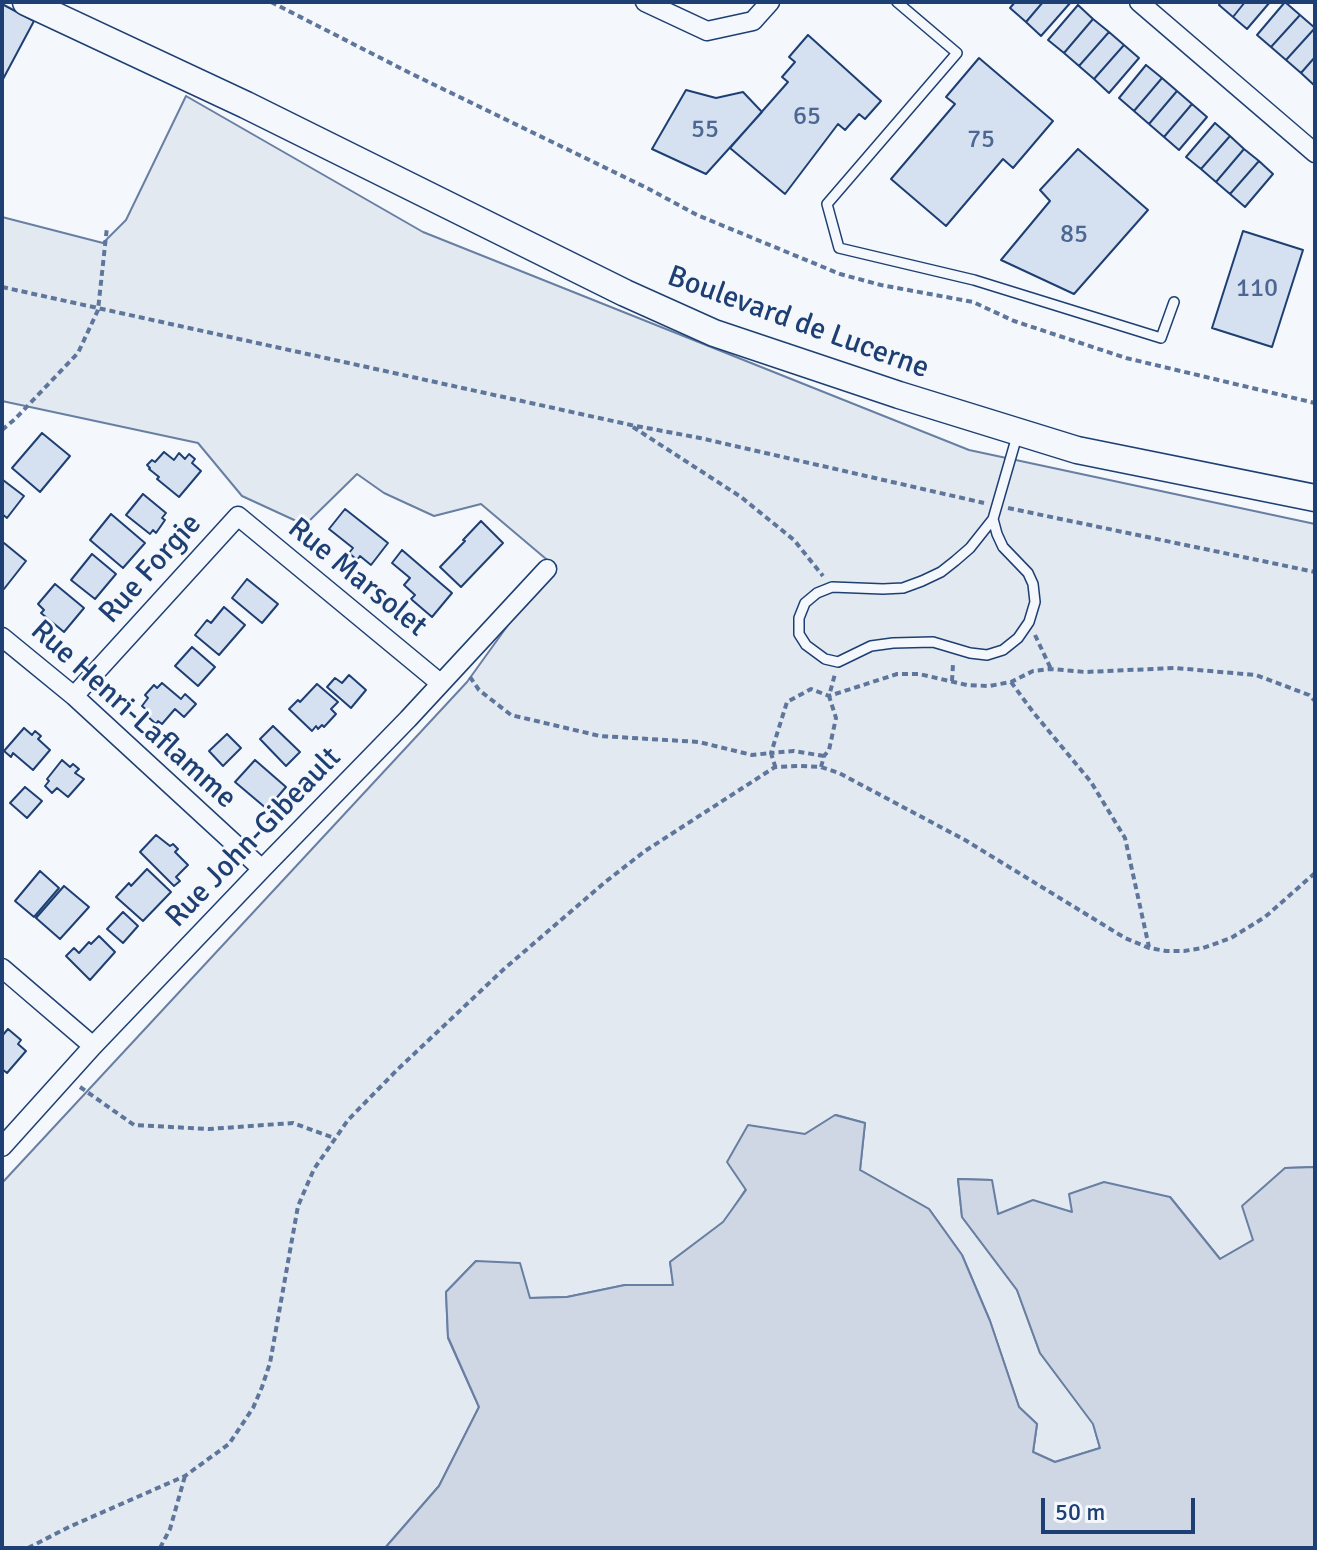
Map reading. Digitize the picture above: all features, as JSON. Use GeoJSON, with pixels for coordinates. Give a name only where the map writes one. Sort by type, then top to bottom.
{"type":"FeatureCollection","features":[{"type":"Feature","properties":{"kind":"main road","name":"Boulevard de Lucerne"},"geometry":{"type":"LineString","coordinates":[[26,2],[246,105],[625,293],[714,333],[1077,450],[1315,498]]}},
{"type":"Feature","properties":{"kind":"main road","name":"Boulevard de Lucerne"},"geometry":{"type":"LineString","coordinates":[[64,2],[246,105]]}},
{"type":"Feature","properties":{"kind":"street"},"geometry":{"type":"LineString","coordinates":[[645,2],[707,31],[753,21],[770,2]]}},
{"type":"Feature","properties":{"kind":"street"},"geometry":{"type":"LineString","coordinates":[[1139,2],[1315,153]]}},
{"type":"Feature","properties":{"kind":"street","name":"Rue Marsolet"},"geometry":{"type":"LineString","coordinates":[[238,516],[440,683]]}},
{"type":"Feature","properties":{"kind":"street","name":"Rue Forgie"},"geometry":{"type":"LineString","coordinates":[[74,696],[238,516]]}},
{"type":"Feature","properties":{"kind":"street","name":"Rue John-Gibeault"},"geometry":{"type":"LineString","coordinates":[[2,1147],[93,1046],[408,719],[547,569]]}},
{"type":"Feature","properties":{"kind":"street","name":"Rue Henri-Laflamme"},"geometry":{"type":"LineString","coordinates":[[2,637],[74,696],[262,869]]}},
{"type":"Feature","properties":{"kind":"street"},"geometry":{"type":"LineString","coordinates":[[2,968],[93,1046]]}},
{"type":"Feature","properties":{"kind":"lane"},"geometry":{"type":"LineString","coordinates":[[897,2],[957,53],[827,204],[839,248],[974,280],[1161,338],[1174,302]]}},
{"type":"Feature","properties":{"kind":"lane"},"geometry":{"type":"LineString","coordinates":[[993,519],[1003,547],[1028,573],[1035,602],[1029,622],[1018,638],[1003,650],[987,655],[933,642],[912,642],[871,646],[838,662],[816,654],[799,634],[799,618],[805,603],[817,593],[832,587],[903,588],[941,572],[970,548],[993,519],[1018,432]]}},
{"type":"Feature","properties":{"kind":"path"},"geometry":{"type":"LineString","coordinates":[[271,2],[697,215],[840,274],[973,302],[1014,321],[1126,358],[1315,403]]}},
{"type":"Feature","properties":{"kind":"path"},"geometry":{"type":"LineString","coordinates":[[2,430],[78,353],[98,310],[107,227]]}},
{"type":"Feature","properties":{"kind":"path"},"geometry":{"type":"LineString","coordinates":[[2,287],[700,438],[997,506],[1315,572]]}},
{"type":"Feature","properties":{"kind":"path"},"geometry":{"type":"LineString","coordinates":[[631,425],[741,497],[794,540],[832,587]]}},
{"type":"Feature","properties":{"kind":"path"},"geometry":{"type":"LineString","coordinates":[[1029,622],[1051,669]]}},
{"type":"Feature","properties":{"kind":"path"},"geometry":{"type":"LineString","coordinates":[[460,662],[479,690],[511,715],[600,736],[699,742],[752,755],[794,751],[824,756]]}},
{"type":"Feature","properties":{"kind":"path"},"geometry":{"type":"LineString","coordinates":[[821,767],[829,750],[836,718],[829,696],[838,662]]}},
{"type":"Feature","properties":{"kind":"path"},"geometry":{"type":"LineString","coordinates":[[775,767],[771,753],[787,702],[811,689],[829,696],[897,674],[919,674],[967,685],[989,686],[1011,682],[1033,671],[1051,669],[1085,672],[1175,668],[1256,675],[1309,695],[1315,701]]}},
{"type":"Feature","properties":{"kind":"path"},"geometry":{"type":"LineString","coordinates":[[1011,682],[1091,782],[1125,838],[1149,948]]}},
{"type":"Feature","properties":{"kind":"path"},"geometry":{"type":"LineString","coordinates":[[28,1548],[185,1476],[229,1444],[253,1408],[270,1363],[298,1206],[314,1169],[348,1120],[504,969],[604,883],[645,851],[775,767],[821,767],[839,773],[965,840],[1125,938],[1149,948],[1184,951],[1231,938],[1265,917],[1315,873]]}},
{"type":"Feature","properties":{"kind":"path"},"geometry":{"type":"LineString","coordinates":[[66,1076],[134,1125],[209,1129],[293,1123],[334,1138]]}},
{"type":"Feature","properties":{"kind":"path"},"geometry":{"type":"LineString","coordinates":[[160,1548],[170,1529],[185,1476]]}},
{"type":"Feature","properties":{"kind":"shaded area"},"geometry":{"type":"Polygon","coordinates":[[[186,96],[423,232],[969,450],[1315,524],[1315,1167],[1285,1168],[1253,1240],[1220,1259],[1170,1197],[1073,1212],[998,1215],[991,1180],[958,1179],[962,1217],[1017,1290],[1040,1353],[1093,1423],[1100,1448],[1055,1462],[1033,1452],[1037,1424],[1019,1407],[990,1321],[962,1255],[929,1209],[860,1170],[865,1123],[836,1115],[805,1134],[746,1189],[724,1222],[670,1262],[674,1286],[625,1285],[567,1297],[529,1298],[476,1261],[446,1292],[448,1338],[479,1407],[439,1486],[385,1548],[2,1548],[2,1183],[467,682],[552,564],[481,504],[434,516],[384,493],[357,474],[305,525],[242,496],[198,443],[2,401],[2,217],[103,243],[126,220],[186,96]]]}},
{"type":"Feature","properties":{"kind":"shaded area"},"geometry":{"type":"Polygon","coordinates":[[[835,1115],[865,1123],[860,1170],[929,1209],[962,1255],[990,1321],[1019,1407],[1037,1424],[1033,1452],[1055,1462],[1100,1448],[1093,1424],[1040,1353],[1017,1290],[962,1217],[958,1179],[992,1180],[998,1214],[1033,1200],[1072,1212],[1069,1194],[1104,1182],[1170,1197],[1220,1259],[1253,1240],[1242,1206],[1285,1168],[1315,1167],[1315,1548],[385,1548],[439,1486],[479,1407],[448,1337],[446,1292],[476,1261],[520,1263],[530,1298],[567,1297],[625,1285],[673,1285],[670,1262],[723,1222],[746,1190],[727,1162],[748,1125],[805,1134],[835,1115]]]}},
{"type":"Feature","properties":{"kind":"building"},"geometry":{"type":"Polygon","coordinates":[[[1015,2],[1043,2],[1026,22],[1010,8],[1015,2]]]}},
{"type":"Feature","properties":{"kind":"building"},"geometry":{"type":"Polygon","coordinates":[[[1043,2],[1071,2],[1041,36],[1026,22],[1043,2]]]}},
{"type":"Feature","properties":{"kind":"building"},"geometry":{"type":"Polygon","coordinates":[[[1221,2],[1245,2],[1233,17],[1219,5],[1221,2]]]}},
{"type":"Feature","properties":{"kind":"building"},"geometry":{"type":"Polygon","coordinates":[[[1245,2],[1270,2],[1247,29],[1233,17],[1245,2]]]}},
{"type":"Feature","properties":{"kind":"building"},"geometry":{"type":"Polygon","coordinates":[[[1285,2],[1300,15],[1271,47],[1257,35],[1285,2]]]}},
{"type":"Feature","properties":{"kind":"building"},"geometry":{"type":"Polygon","coordinates":[[[2,4],[34,21],[2,81],[2,4]]]}},
{"type":"Feature","properties":{"kind":"building"},"geometry":{"type":"Polygon","coordinates":[[[1078,5],[1093,19],[1064,53],[1048,40],[1078,5]]]}},
{"type":"Feature","properties":{"kind":"building"},"geometry":{"type":"Polygon","coordinates":[[[1300,15],[1315,28],[1286,60],[1271,47],[1300,15]]]}},
{"type":"Feature","properties":{"kind":"building"},"geometry":{"type":"Polygon","coordinates":[[[1093,19],[1109,32],[1079,66],[1064,53],[1093,19]]]}},
{"type":"Feature","properties":{"kind":"building"},"geometry":{"type":"Polygon","coordinates":[[[1315,28],[1315,57],[1301,73],[1286,60],[1315,28]]]}},
{"type":"Feature","properties":{"kind":"building"},"geometry":{"type":"Polygon","coordinates":[[[1109,32],[1124,45],[1094,79],[1079,66],[1109,32]]]}},
{"type":"Feature","properties":{"kind":"building"},"geometry":{"type":"Polygon","coordinates":[[[808,35],[881,101],[865,119],[859,114],[845,130],[838,124],[785,194],[730,148],[788,82],[782,77],[795,62],[789,57],[808,35]]]}},
{"type":"Feature","properties":{"kind":"building"},"geometry":{"type":"Polygon","coordinates":[[[1124,45],[1139,58],[1109,93],[1094,79],[1124,45]]]}},
{"type":"Feature","properties":{"kind":"building"},"geometry":{"type":"Polygon","coordinates":[[[1315,57],[1315,86],[1301,73],[1315,57]]]}},
{"type":"Feature","properties":{"kind":"building"},"geometry":{"type":"Polygon","coordinates":[[[979,58],[1053,121],[1013,168],[1003,159],[946,226],[891,179],[955,104],[946,97],[979,58]]]}},
{"type":"Feature","properties":{"kind":"building"},"geometry":{"type":"Polygon","coordinates":[[[1146,65],[1162,78],[1134,111],[1119,98],[1146,65]]]}},
{"type":"Feature","properties":{"kind":"building"},"geometry":{"type":"Polygon","coordinates":[[[1162,78],[1177,91],[1149,124],[1134,111],[1162,78]]]}},
{"type":"Feature","properties":{"kind":"building"},"geometry":{"type":"Polygon","coordinates":[[[686,90],[716,98],[743,92],[762,112],[706,174],[652,149],[686,90]]]}},
{"type":"Feature","properties":{"kind":"building"},"geometry":{"type":"Polygon","coordinates":[[[1177,91],[1192,104],[1164,137],[1149,124],[1177,91]]]}},
{"type":"Feature","properties":{"kind":"building"},"geometry":{"type":"Polygon","coordinates":[[[1192,104],[1207,117],[1179,150],[1164,137],[1192,104]]]}},
{"type":"Feature","properties":{"kind":"building"},"geometry":{"type":"Polygon","coordinates":[[[1215,123],[1230,136],[1201,169],[1186,157],[1215,123]]]}},
{"type":"Feature","properties":{"kind":"building"},"geometry":{"type":"Polygon","coordinates":[[[1230,136],[1244,149],[1216,182],[1201,169],[1230,136]]]}},
{"type":"Feature","properties":{"kind":"building"},"geometry":{"type":"Polygon","coordinates":[[[1078,149],[1148,210],[1074,294],[1001,260],[1050,201],[1040,190],[1078,149]]]}},
{"type":"Feature","properties":{"kind":"building"},"geometry":{"type":"Polygon","coordinates":[[[1244,149],[1259,161],[1230,194],[1216,182],[1244,149]]]}},
{"type":"Feature","properties":{"kind":"building"},"geometry":{"type":"Polygon","coordinates":[[[1259,161],[1273,174],[1245,207],[1230,194],[1259,161]]]}},
{"type":"Feature","properties":{"kind":"building"},"geometry":{"type":"Polygon","coordinates":[[[1243,231],[1303,250],[1272,347],[1212,328],[1243,231]]]}},
{"type":"Feature","properties":{"kind":"building"},"geometry":{"type":"Polygon","coordinates":[[[42,433],[70,456],[40,492],[12,468],[42,433]]]}},
{"type":"Feature","properties":{"kind":"building"},"geometry":{"type":"Polygon","coordinates":[[[164,452],[174,460],[179,453],[185,459],[189,454],[195,459],[192,463],[201,471],[179,497],[157,479],[159,477],[147,465],[152,460],[155,462],[164,452]]]}},
{"type":"Feature","properties":{"kind":"building"},"geometry":{"type":"Polygon","coordinates":[[[3,480],[24,496],[7,518],[2,514],[3,480]]]}},
{"type":"Feature","properties":{"kind":"building"},"geometry":{"type":"Polygon","coordinates":[[[143,494],[166,513],[156,533],[153,530],[150,534],[126,515],[143,494]]]}},
{"type":"Feature","properties":{"kind":"building"},"geometry":{"type":"Polygon","coordinates":[[[345,509],[388,543],[371,565],[360,556],[357,560],[349,553],[353,548],[329,529],[345,509]]]}},
{"type":"Feature","properties":{"kind":"building"},"geometry":{"type":"Polygon","coordinates":[[[111,514],[145,543],[123,568],[90,540],[111,514]]]}},
{"type":"Feature","properties":{"kind":"building"},"geometry":{"type":"Polygon","coordinates":[[[481,521],[503,543],[461,587],[440,567],[481,521]]]}},
{"type":"Feature","properties":{"kind":"building"},"geometry":{"type":"Polygon","coordinates":[[[4,543],[26,561],[4,589],[2,545],[4,543]]]}},
{"type":"Feature","properties":{"kind":"building"},"geometry":{"type":"Polygon","coordinates":[[[402,550],[452,593],[432,617],[411,599],[415,595],[404,585],[410,578],[392,563],[402,550]]]}},
{"type":"Feature","properties":{"kind":"building"},"geometry":{"type":"Polygon","coordinates":[[[92,554],[116,574],[95,599],[71,580],[92,554]]]}},
{"type":"Feature","properties":{"kind":"building"},"geometry":{"type":"Polygon","coordinates":[[[247,579],[278,604],[262,623],[232,598],[247,579]]]}},
{"type":"Feature","properties":{"kind":"building"},"geometry":{"type":"Polygon","coordinates":[[[55,584],[84,608],[64,632],[41,613],[44,610],[38,604],[55,584]]]}},
{"type":"Feature","properties":{"kind":"building"},"geometry":{"type":"Polygon","coordinates":[[[224,607],[245,625],[219,655],[195,635],[207,620],[211,623],[224,607]]]}},
{"type":"Feature","properties":{"kind":"building"},"geometry":{"type":"Polygon","coordinates":[[[192,647],[215,667],[198,686],[175,666],[192,647]]]}},
{"type":"Feature","properties":{"kind":"building"},"geometry":{"type":"Polygon","coordinates":[[[349,675],[366,690],[351,708],[327,687],[335,678],[342,683],[349,675]]]}},
{"type":"Feature","properties":{"kind":"building"},"geometry":{"type":"Polygon","coordinates":[[[162,683],[181,699],[185,694],[196,704],[184,717],[175,709],[162,724],[158,721],[156,724],[142,706],[148,698],[145,695],[154,685],[157,688],[162,683]]]}},
{"type":"Feature","properties":{"kind":"building"},"geometry":{"type":"Polygon","coordinates":[[[317,684],[338,702],[331,709],[336,714],[324,727],[322,725],[318,729],[316,726],[312,731],[289,709],[317,684]]]}},
{"type":"Feature","properties":{"kind":"building"},"geometry":{"type":"Polygon","coordinates":[[[273,726],[300,752],[286,766],[260,739],[273,726]]]}},
{"type":"Feature","properties":{"kind":"building"},"geometry":{"type":"Polygon","coordinates":[[[24,728],[32,735],[35,731],[41,736],[38,739],[50,750],[33,770],[13,753],[11,757],[4,751],[24,728]]]}},
{"type":"Feature","properties":{"kind":"building"},"geometry":{"type":"Polygon","coordinates":[[[227,734],[241,748],[223,766],[209,751],[227,734]]]}},
{"type":"Feature","properties":{"kind":"building"},"geometry":{"type":"Polygon","coordinates":[[[62,760],[70,767],[73,764],[79,769],[75,773],[84,779],[68,797],[57,788],[52,793],[45,786],[62,760]]]}},
{"type":"Feature","properties":{"kind":"building"},"geometry":{"type":"Polygon","coordinates":[[[255,760],[286,787],[267,809],[235,782],[255,760]]]}},
{"type":"Feature","properties":{"kind":"building"},"geometry":{"type":"Polygon","coordinates":[[[25,787],[42,801],[27,818],[10,803],[25,787]]]}},
{"type":"Feature","properties":{"kind":"building"},"geometry":{"type":"Polygon","coordinates":[[[156,835],[170,846],[173,844],[178,849],[175,852],[188,865],[176,877],[180,881],[174,886],[140,852],[156,835]]]}},
{"type":"Feature","properties":{"kind":"building"},"geometry":{"type":"Polygon","coordinates":[[[147,869],[171,892],[143,921],[116,897],[147,869]]]}},
{"type":"Feature","properties":{"kind":"building"},"geometry":{"type":"Polygon","coordinates":[[[40,871],[59,888],[34,917],[15,901],[40,871]]]}},
{"type":"Feature","properties":{"kind":"building"},"geometry":{"type":"Polygon","coordinates":[[[64,886],[89,907],[60,939],[36,918],[64,886]]]}},
{"type":"Feature","properties":{"kind":"building"},"geometry":{"type":"Polygon","coordinates":[[[123,912],[138,926],[123,943],[107,929],[123,912]]]}},
{"type":"Feature","properties":{"kind":"building"},"geometry":{"type":"Polygon","coordinates":[[[99,936],[115,952],[90,980],[66,956],[74,948],[79,953],[99,936]]]}},
{"type":"Feature","properties":{"kind":"building"},"geometry":{"type":"Polygon","coordinates":[[[8,1029],[21,1040],[18,1044],[26,1051],[7,1073],[2,1069],[2,1036],[8,1029]]]}}]}
